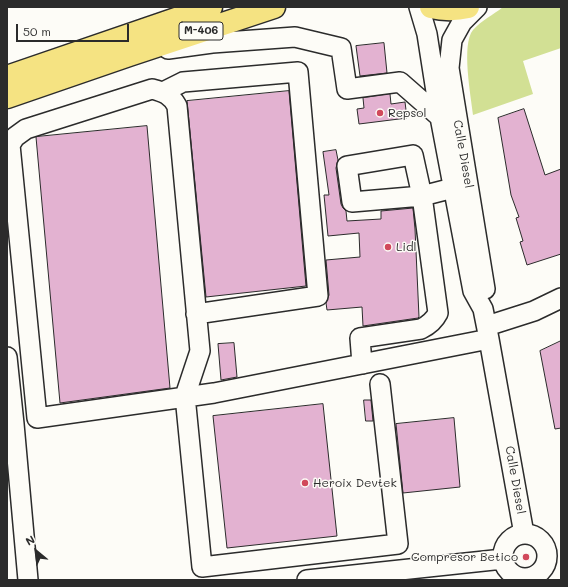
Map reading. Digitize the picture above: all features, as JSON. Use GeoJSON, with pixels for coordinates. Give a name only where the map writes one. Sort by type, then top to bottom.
{"type":"FeatureCollection","features":[{"type":"Feature","properties":{"kind":"highway","name":"M-406"},"geometry":{"type":"LineString","coordinates":[[7,92],[92,48],[211,7]]}},
{"type":"Feature","properties":{"kind":"highway","name":"M-406"},"geometry":{"type":"LineString","coordinates":[[7,92],[129,55],[274,7]]}},
{"type":"Feature","properties":{"kind":"highway"},"geometry":{"type":"LineString","coordinates":[[431,7],[444,10],[457,10],[468,7]]}},
{"type":"Feature","properties":{"kind":"street","name":"Calle Diesel"},"geometry":{"type":"LineString","coordinates":[[419,7],[427,34],[440,117],[473,291],[486,325]]}},
{"type":"Feature","properties":{"kind":"street","name":"Calle Diesel"},"geometry":{"type":"LineString","coordinates":[[477,7],[462,22],[452,40],[449,68],[486,288],[486,325],[524,534]]}},
{"type":"Feature","properties":{"kind":"street"},"geometry":{"type":"LineString","coordinates":[[129,55],[212,43],[295,37],[340,48],[347,88],[400,82],[440,117]]}},
{"type":"Feature","properties":{"kind":"street"},"geometry":{"type":"LineString","coordinates":[[7,66],[92,48]]}},
{"type":"Feature","properties":{"kind":"street"},"geometry":{"type":"LineString","coordinates":[[164,92],[183,82],[298,72],[318,296],[196,314]]}},
{"type":"Feature","properties":{"kind":"street"},"geometry":{"type":"LineString","coordinates":[[380,384],[398,544],[202,567],[185,396],[200,351],[177,106],[172,98],[164,92],[152,89],[26,129],[15,137],[10,145],[37,418],[185,396],[214,393],[362,364],[534,311],[561,298]]}},
{"type":"Feature","properties":{"kind":"street"},"geometry":{"type":"LineString","coordinates":[[362,364],[360,338],[421,329],[429,325],[435,319],[438,313],[422,196],[453,188]]}},
{"type":"Feature","properties":{"kind":"street"},"geometry":{"type":"LineString","coordinates":[[7,357],[10,414],[28,580]]}},
{"type":"Feature","properties":{"kind":"street"},"geometry":{"type":"LineString","coordinates":[[524,534],[539,538],[547,551],[554,556],[542,571],[529,579],[520,578],[512,574],[506,567],[503,559],[506,545],[511,539],[524,534]]}},
{"type":"Feature","properties":{"kind":"street"},"geometry":{"type":"LineString","coordinates":[[307,580],[503,559]]}},
{"type":"Feature","properties":{"kind":"green space"},"geometry":{"type":"Polygon","coordinates":[[[503,7],[561,7],[561,48],[523,61],[533,94],[473,115],[467,58],[469,37],[476,26],[503,7]]]}},
{"type":"Feature","properties":{"kind":"building"},"geometry":{"type":"Polygon","coordinates":[[[384,43],[387,73],[360,76],[356,46],[384,43]]]}},
{"type":"Feature","properties":{"kind":"building"},"geometry":{"type":"Polygon","coordinates":[[[289,91],[306,286],[206,297],[187,101],[289,91]]]}},
{"type":"Feature","properties":{"kind":"building"},"geometry":{"type":"Polygon","coordinates":[[[390,94],[391,104],[405,102],[407,118],[359,124],[357,109],[364,108],[363,98],[390,94]]]}},
{"type":"Feature","properties":{"kind":"building"},"geometry":{"type":"Polygon","coordinates":[[[524,109],[545,175],[561,169],[561,254],[527,265],[520,242],[523,241],[516,218],[519,217],[511,195],[498,118],[524,109]]]}},
{"type":"Feature","properties":{"kind":"building"},"geometry":{"type":"Polygon","coordinates":[[[147,126],[170,388],[60,403],[36,137],[147,126]]]}},
{"type":"Feature","properties":{"kind":"building","name":"Lidl"},"geometry":{"type":"Polygon","coordinates":[[[336,150],[338,160],[336,168],[341,204],[346,211],[347,221],[381,219],[381,211],[413,208],[418,318],[363,326],[362,307],[327,310],[326,303],[329,295],[326,260],[360,257],[359,233],[328,236],[324,195],[329,195],[323,152],[336,150]]]}},
{"type":"Feature","properties":{"kind":"building"},"geometry":{"type":"Polygon","coordinates":[[[561,341],[561,428],[555,429],[540,351],[561,341]]]}},
{"type":"Feature","properties":{"kind":"building"},"geometry":{"type":"Polygon","coordinates":[[[234,343],[237,377],[221,380],[218,344],[234,343]]]}},
{"type":"Feature","properties":{"kind":"building"},"geometry":{"type":"Polygon","coordinates":[[[364,400],[371,400],[373,421],[366,421],[364,400]]]}},
{"type":"Feature","properties":{"kind":"building"},"geometry":{"type":"Polygon","coordinates":[[[323,404],[337,536],[227,548],[213,416],[323,404]]]}},
{"type":"Feature","properties":{"kind":"building"},"geometry":{"type":"Polygon","coordinates":[[[454,418],[460,487],[403,493],[396,424],[454,418]]]}},
{"type":"Feature","properties":{"kind":"place","name":"Repsol"},"geometry":{"type":"Point","coordinates":[380,113]}},
{"type":"Feature","properties":{"kind":"place","name":"Lidl"},"geometry":{"type":"Point","coordinates":[388,247]}},
{"type":"Feature","properties":{"kind":"place","name":"Heroix Devtek"},"geometry":{"type":"Point","coordinates":[305,483]}},
{"type":"Feature","properties":{"kind":"place","name":"Compresor Betico"},"geometry":{"type":"Point","coordinates":[526,557]}}]}
